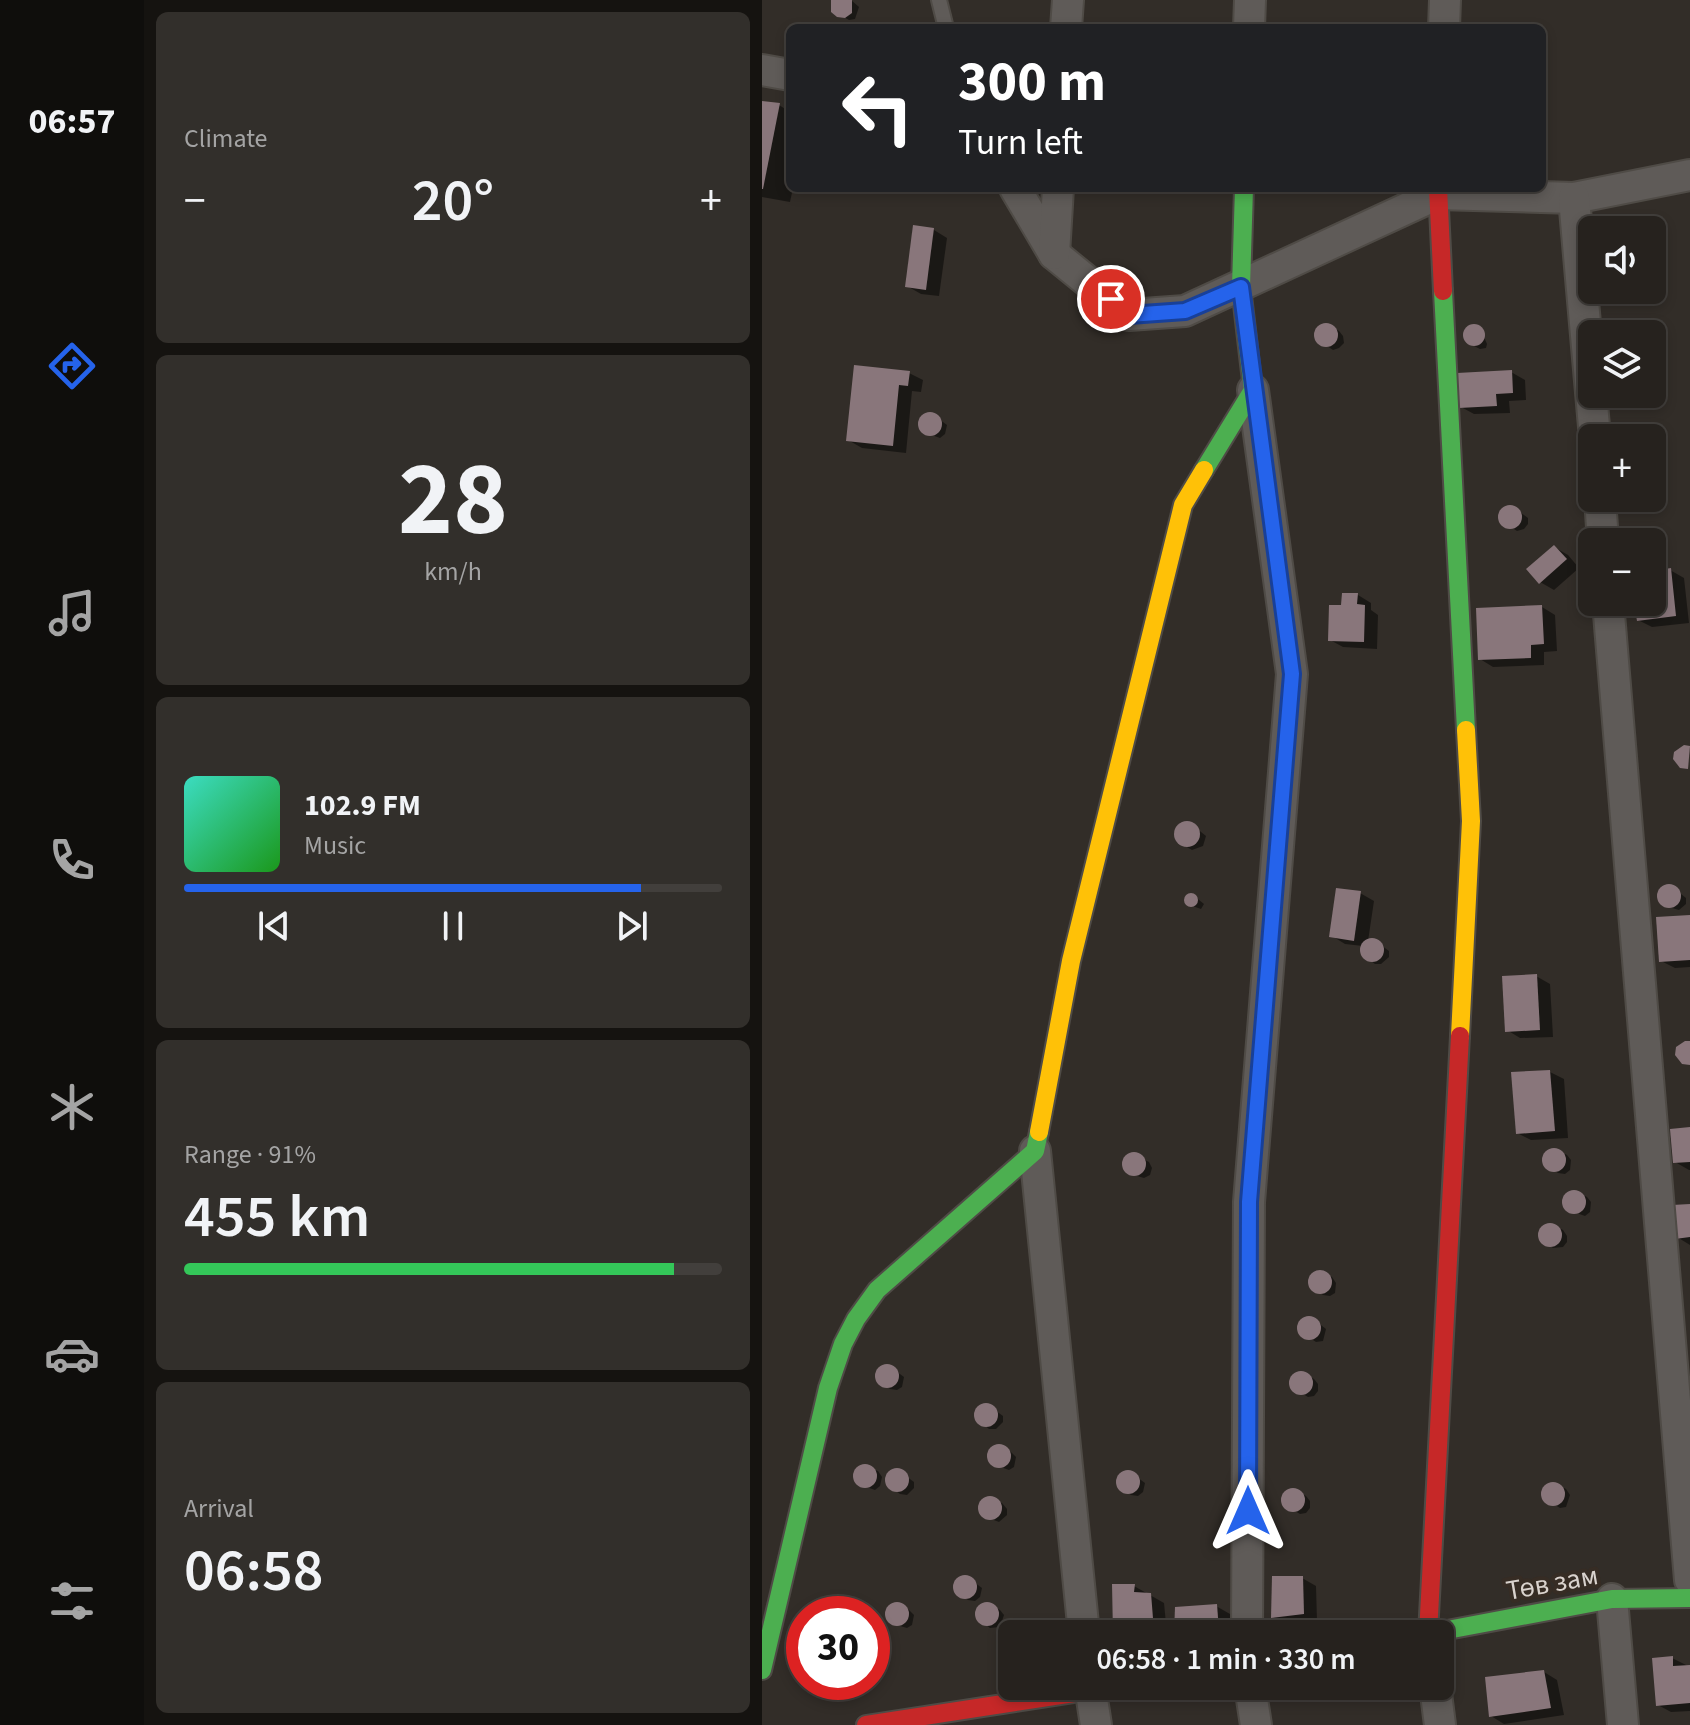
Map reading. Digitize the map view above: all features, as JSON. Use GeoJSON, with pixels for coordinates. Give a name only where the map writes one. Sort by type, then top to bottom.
{"type":"FeatureCollection","features":[{"type":"Feature","properties":{"kind":"street"},"geometry":{"type":"LineString","coordinates":[[1066,24],[1068,0]]}},
{"type":"Feature","properties":{"kind":"street"},"geometry":{"type":"LineString","coordinates":[[1249,24],[1250,0]]}},
{"type":"Feature","properties":{"kind":"street"},"geometry":{"type":"LineString","coordinates":[[1444,24],[1445,0]]}},
{"type":"Feature","properties":{"kind":"street"},"geometry":{"type":"LineString","coordinates":[[762,70],[786,74]]}},
{"type":"Feature","properties":{"kind":"street"},"geometry":{"type":"LineString","coordinates":[[1457,192],[1574,198],[1690,175]]}},
{"type":"Feature","properties":{"kind":"street"},"geometry":{"type":"LineString","coordinates":[[1017,192],[1054,254],[1129,315],[1185,311],[1436,192]]}},
{"type":"Feature","properties":{"kind":"street"},"geometry":{"type":"LineString","coordinates":[[1054,254],[1058,192]]}},
{"type":"Feature","properties":{"kind":"street"},"geometry":{"type":"LineString","coordinates":[[1244,192],[1241,287],[1292,674],[1249,1202],[1247,1620]]}},
{"type":"Feature","properties":{"kind":"street"},"geometry":{"type":"LineString","coordinates":[[1429,1620],[1471,821],[1438,192]]}},
{"type":"Feature","properties":{"kind":"street"},"geometry":{"type":"LineString","coordinates":[[1574,198],[1594,424]]}},
{"type":"Feature","properties":{"kind":"street"},"geometry":{"type":"LineString","coordinates":[[1083,1620],[1035,1151],[1071,961],[1183,505],[1253,390]]}},
{"type":"Feature","properties":{"kind":"street"},"geometry":{"type":"LineString","coordinates":[[1609,616],[1690,1580]]}},
{"type":"Feature","properties":{"kind":"street"},"geometry":{"type":"LineString","coordinates":[[762,1670],[828,1388],[843,1344],[856,1319],[877,1290],[1035,1151]]}},
{"type":"Feature","properties":{"kind":"street","name":"Төв зам"},"geometry":{"type":"LineString","coordinates":[[1454,1629],[1612,1599],[1690,1598]]}},
{"type":"Feature","properties":{"kind":"street"},"geometry":{"type":"LineString","coordinates":[[1612,1599],[1623,1725]]}},
{"type":"Feature","properties":{"kind":"street"},"geometry":{"type":"LineString","coordinates":[[866,1725],[927,1721],[1031,1700]]}},
{"type":"Feature","properties":{"kind":"street"},"geometry":{"type":"LineString","coordinates":[[1092,1700],[1096,1725]]}},
{"type":"Feature","properties":{"kind":"street"},"geometry":{"type":"LineString","coordinates":[[1252,1700],[1256,1725]]}},
{"type":"Feature","properties":{"kind":"street"},"geometry":{"type":"LineString","coordinates":[[1437,1700],[1440,1725]]}},
{"type":"Feature","properties":{"kind":"lane"},"geometry":{"type":"LineString","coordinates":[[939,0],[945,24]]}},
{"type":"Feature","properties":{"kind":"building"},"geometry":{"type":"Polygon","coordinates":[[[831,0],[852,0],[852,13],[845,18],[837,17],[831,12],[831,0]]]}},
{"type":"Feature","properties":{"kind":"building"},"geometry":{"type":"Polygon","coordinates":[[[762,101],[780,103],[763,189],[762,189],[762,101]]]}},
{"type":"Feature","properties":{"kind":"building"},"geometry":{"type":"Polygon","coordinates":[[[913,225],[934,228],[926,290],[905,287],[913,225]]]}},
{"type":"Feature","properties":{"kind":"building"},"geometry":{"type":"Polygon","coordinates":[[[1326,323],[1337,330],[1338,335],[1331,346],[1326,347],[1315,340],[1314,335],[1321,324],[1326,323]]]}},
{"type":"Feature","properties":{"kind":"building"},"geometry":{"type":"Polygon","coordinates":[[[1470,324],[1478,324],[1485,335],[1478,346],[1470,346],[1463,339],[1463,331],[1470,324]]]}},
{"type":"Feature","properties":{"kind":"building"},"geometry":{"type":"Polygon","coordinates":[[[854,365],[910,371],[908,386],[899,385],[893,446],[846,441],[854,365]]]}},
{"type":"Feature","properties":{"kind":"building"},"geometry":{"type":"Polygon","coordinates":[[[1512,370],[1513,393],[1496,394],[1497,406],[1459,408],[1457,373],[1512,370]]]}},
{"type":"Feature","properties":{"kind":"building"},"geometry":{"type":"Polygon","coordinates":[[[930,412],[941,419],[942,424],[935,435],[930,436],[919,429],[918,424],[925,413],[930,412]]]}},
{"type":"Feature","properties":{"kind":"building"},"geometry":{"type":"Polygon","coordinates":[[[1510,505],[1519,508],[1522,517],[1519,526],[1510,529],[1501,526],[1498,517],[1501,508],[1510,505]]]}},
{"type":"Feature","properties":{"kind":"building"},"geometry":{"type":"Polygon","coordinates":[[[1554,545],[1567,559],[1539,584],[1526,569],[1554,545]]]}},
{"type":"Feature","properties":{"kind":"building"},"geometry":{"type":"Polygon","coordinates":[[[1671,568],[1676,616],[1637,621],[1636,616],[1666,616],[1666,569],[1671,568]]]}},
{"type":"Feature","properties":{"kind":"building"},"geometry":{"type":"Polygon","coordinates":[[[1342,593],[1358,593],[1357,604],[1365,605],[1364,642],[1328,641],[1329,605],[1341,605],[1342,593]]]}},
{"type":"Feature","properties":{"kind":"building"},"geometry":{"type":"Polygon","coordinates":[[[1542,605],[1544,644],[1531,645],[1531,658],[1478,660],[1476,608],[1542,605]]]}},
{"type":"Feature","properties":{"kind":"building"},"geometry":{"type":"Polygon","coordinates":[[[1684,745],[1690,746],[1688,769],[1680,768],[1673,759],[1674,752],[1684,745]]]}},
{"type":"Feature","properties":{"kind":"building"},"geometry":{"type":"Polygon","coordinates":[[[1187,821],[1196,825],[1200,834],[1196,843],[1187,847],[1178,843],[1174,834],[1178,825],[1187,821]]]}},
{"type":"Feature","properties":{"kind":"building"},"geometry":{"type":"Polygon","coordinates":[[[1669,884],[1680,891],[1681,896],[1674,907],[1669,908],[1658,901],[1657,896],[1664,885],[1669,884]]]}},
{"type":"Feature","properties":{"kind":"building"},"geometry":{"type":"Polygon","coordinates":[[[1336,888],[1361,891],[1354,941],[1329,937],[1336,888]]]}},
{"type":"Feature","properties":{"kind":"building"},"geometry":{"type":"Polygon","coordinates":[[[1191,893],[1198,900],[1191,907],[1184,900],[1191,893]]]}},
{"type":"Feature","properties":{"kind":"building"},"geometry":{"type":"Polygon","coordinates":[[[1690,915],[1690,960],[1659,962],[1656,917],[1690,915]]]}},
{"type":"Feature","properties":{"kind":"building"},"geometry":{"type":"Polygon","coordinates":[[[1372,938],[1383,945],[1384,950],[1377,961],[1372,962],[1361,955],[1360,950],[1367,939],[1372,938]]]}},
{"type":"Feature","properties":{"kind":"building"},"geometry":{"type":"Polygon","coordinates":[[[1537,974],[1540,1030],[1505,1032],[1502,976],[1537,974]]]}},
{"type":"Feature","properties":{"kind":"building"},"geometry":{"type":"Polygon","coordinates":[[[1690,1041],[1690,1065],[1682,1064],[1675,1055],[1676,1047],[1690,1041]]]}},
{"type":"Feature","properties":{"kind":"building"},"geometry":{"type":"Polygon","coordinates":[[[1550,1070],[1555,1131],[1516,1134],[1511,1072],[1550,1070]]]}},
{"type":"Feature","properties":{"kind":"building"},"geometry":{"type":"Polygon","coordinates":[[[1690,1127],[1690,1162],[1673,1163],[1670,1129],[1690,1127]]]}},
{"type":"Feature","properties":{"kind":"building"},"geometry":{"type":"Polygon","coordinates":[[[1554,1148],[1565,1155],[1566,1160],[1559,1171],[1554,1172],[1543,1165],[1542,1160],[1549,1149],[1554,1148]]]}},
{"type":"Feature","properties":{"kind":"building"},"geometry":{"type":"Polygon","coordinates":[[[1134,1152],[1145,1159],[1146,1164],[1139,1175],[1134,1176],[1123,1169],[1122,1164],[1129,1153],[1134,1152]]]}},
{"type":"Feature","properties":{"kind":"building"},"geometry":{"type":"Polygon","coordinates":[[[1574,1190],[1583,1193],[1586,1202],[1583,1211],[1574,1214],[1565,1211],[1562,1202],[1565,1193],[1574,1190]]]}},
{"type":"Feature","properties":{"kind":"building"},"geometry":{"type":"Polygon","coordinates":[[[1690,1204],[1690,1237],[1675,1239],[1672,1205],[1690,1204]]]}},
{"type":"Feature","properties":{"kind":"building"},"geometry":{"type":"Polygon","coordinates":[[[1550,1223],[1561,1230],[1562,1235],[1555,1246],[1550,1247],[1539,1240],[1538,1235],[1545,1224],[1550,1223]]]}},
{"type":"Feature","properties":{"kind":"building"},"geometry":{"type":"Polygon","coordinates":[[[1320,1270],[1331,1277],[1332,1282],[1325,1293],[1320,1294],[1309,1287],[1308,1282],[1315,1271],[1320,1270]]]}},
{"type":"Feature","properties":{"kind":"building"},"geometry":{"type":"Polygon","coordinates":[[[1309,1316],[1320,1323],[1321,1328],[1314,1339],[1309,1340],[1298,1333],[1297,1328],[1304,1317],[1309,1316]]]}},
{"type":"Feature","properties":{"kind":"building"},"geometry":{"type":"Polygon","coordinates":[[[887,1364],[898,1371],[899,1376],[892,1387],[887,1388],[876,1381],[875,1376],[882,1365],[887,1364]]]}},
{"type":"Feature","properties":{"kind":"building"},"geometry":{"type":"Polygon","coordinates":[[[1301,1371],[1312,1378],[1313,1383],[1306,1394],[1301,1395],[1290,1388],[1289,1383],[1296,1372],[1301,1371]]]}},
{"type":"Feature","properties":{"kind":"building"},"geometry":{"type":"Polygon","coordinates":[[[986,1403],[997,1410],[998,1415],[991,1426],[986,1427],[975,1420],[974,1415],[981,1404],[986,1403]]]}},
{"type":"Feature","properties":{"kind":"building"},"geometry":{"type":"Polygon","coordinates":[[[999,1444],[1010,1451],[1011,1456],[1004,1467],[999,1468],[988,1461],[987,1456],[994,1445],[999,1444]]]}},
{"type":"Feature","properties":{"kind":"building"},"geometry":{"type":"Polygon","coordinates":[[[865,1464],[876,1471],[877,1476],[870,1487],[865,1488],[854,1481],[853,1476],[860,1465],[865,1464]]]}},
{"type":"Feature","properties":{"kind":"building"},"geometry":{"type":"Polygon","coordinates":[[[897,1468],[908,1475],[909,1480],[902,1491],[897,1492],[886,1485],[885,1480],[892,1469],[897,1468]]]}},
{"type":"Feature","properties":{"kind":"building"},"geometry":{"type":"Polygon","coordinates":[[[1128,1470],[1139,1477],[1140,1482],[1133,1493],[1128,1494],[1117,1487],[1116,1482],[1123,1471],[1128,1470]]]}},
{"type":"Feature","properties":{"kind":"building"},"geometry":{"type":"Polygon","coordinates":[[[1553,1482],[1562,1485],[1565,1494],[1562,1503],[1553,1506],[1544,1503],[1541,1494],[1544,1485],[1553,1482]]]}},
{"type":"Feature","properties":{"kind":"building"},"geometry":{"type":"Polygon","coordinates":[[[1293,1488],[1304,1495],[1305,1500],[1298,1511],[1293,1512],[1282,1505],[1281,1500],[1288,1489],[1293,1488]]]}},
{"type":"Feature","properties":{"kind":"building"},"geometry":{"type":"Polygon","coordinates":[[[990,1496],[1001,1503],[1002,1508],[995,1519],[990,1520],[979,1513],[978,1508],[985,1497],[990,1496]]]}},
{"type":"Feature","properties":{"kind":"building"},"geometry":{"type":"Polygon","coordinates":[[[965,1575],[976,1582],[977,1587],[970,1598],[965,1599],[954,1592],[953,1587],[960,1576],[965,1575]]]}},
{"type":"Feature","properties":{"kind":"building"},"geometry":{"type":"Polygon","coordinates":[[[1272,1576],[1303,1576],[1304,1614],[1271,1618],[1272,1576]]]}},
{"type":"Feature","properties":{"kind":"building"},"geometry":{"type":"Polygon","coordinates":[[[1112,1584],[1135,1584],[1134,1592],[1151,1593],[1153,1620],[1113,1620],[1112,1584]]]}},
{"type":"Feature","properties":{"kind":"building"},"geometry":{"type":"Polygon","coordinates":[[[987,1602],[998,1609],[999,1614],[992,1625],[987,1626],[976,1619],[975,1614],[982,1603],[987,1602]]]}},
{"type":"Feature","properties":{"kind":"building"},"geometry":{"type":"Polygon","coordinates":[[[902,1603],[908,1609],[906,1623],[897,1626],[890,1624],[890,1604],[902,1603]]]}},
{"type":"Feature","properties":{"kind":"building"},"geometry":{"type":"Polygon","coordinates":[[[1217,1604],[1218,1620],[1175,1620],[1175,1607],[1217,1604]]]}},
{"type":"Feature","properties":{"kind":"building"},"geometry":{"type":"Polygon","coordinates":[[[1673,1656],[1673,1666],[1690,1665],[1690,1703],[1656,1706],[1652,1658],[1673,1656]]]}},
{"type":"Feature","properties":{"kind":"building"},"geometry":{"type":"Polygon","coordinates":[[[1544,1670],[1551,1708],[1489,1717],[1485,1677],[1544,1670]]]}},
{"type":"Feature","properties":{"kind":"traffic: fast"},"geometry":{"type":"LineString","coordinates":[[1204,470],[1253,390],[1241,287],[1244,192]]}},
{"type":"Feature","properties":{"kind":"traffic: fast"},"geometry":{"type":"LineString","coordinates":[[1443,291],[1466,730]]}},
{"type":"Feature","properties":{"kind":"traffic: fast"},"geometry":{"type":"LineString","coordinates":[[762,1670],[828,1388],[843,1344],[877,1290],[1035,1151],[1039,1132]]}},
{"type":"Feature","properties":{"kind":"traffic: fast"},"geometry":{"type":"LineString","coordinates":[[1454,1629],[1612,1599],[1690,1598]]}},
{"type":"Feature","properties":{"kind":"traffic: slow"},"geometry":{"type":"LineString","coordinates":[[1039,1132],[1071,961],[1183,505],[1204,470]]}},
{"type":"Feature","properties":{"kind":"traffic: slow"},"geometry":{"type":"LineString","coordinates":[[1460,1036],[1471,821],[1466,730]]}},
{"type":"Feature","properties":{"kind":"traffic: jam"},"geometry":{"type":"LineString","coordinates":[[1438,192],[1443,291]]}},
{"type":"Feature","properties":{"kind":"traffic: jam"},"geometry":{"type":"LineString","coordinates":[[1429,1620],[1460,1036]]}},
{"type":"Feature","properties":{"kind":"traffic: jam"},"geometry":{"type":"LineString","coordinates":[[866,1725],[1029,1700]]}},
{"type":"Feature","properties":{"kind":"route"},"geometry":{"type":"LineString","coordinates":[[1111,299],[1129,315],[1185,311],[1241,287],[1292,674],[1249,1202],[1248,1511]]}}]}
